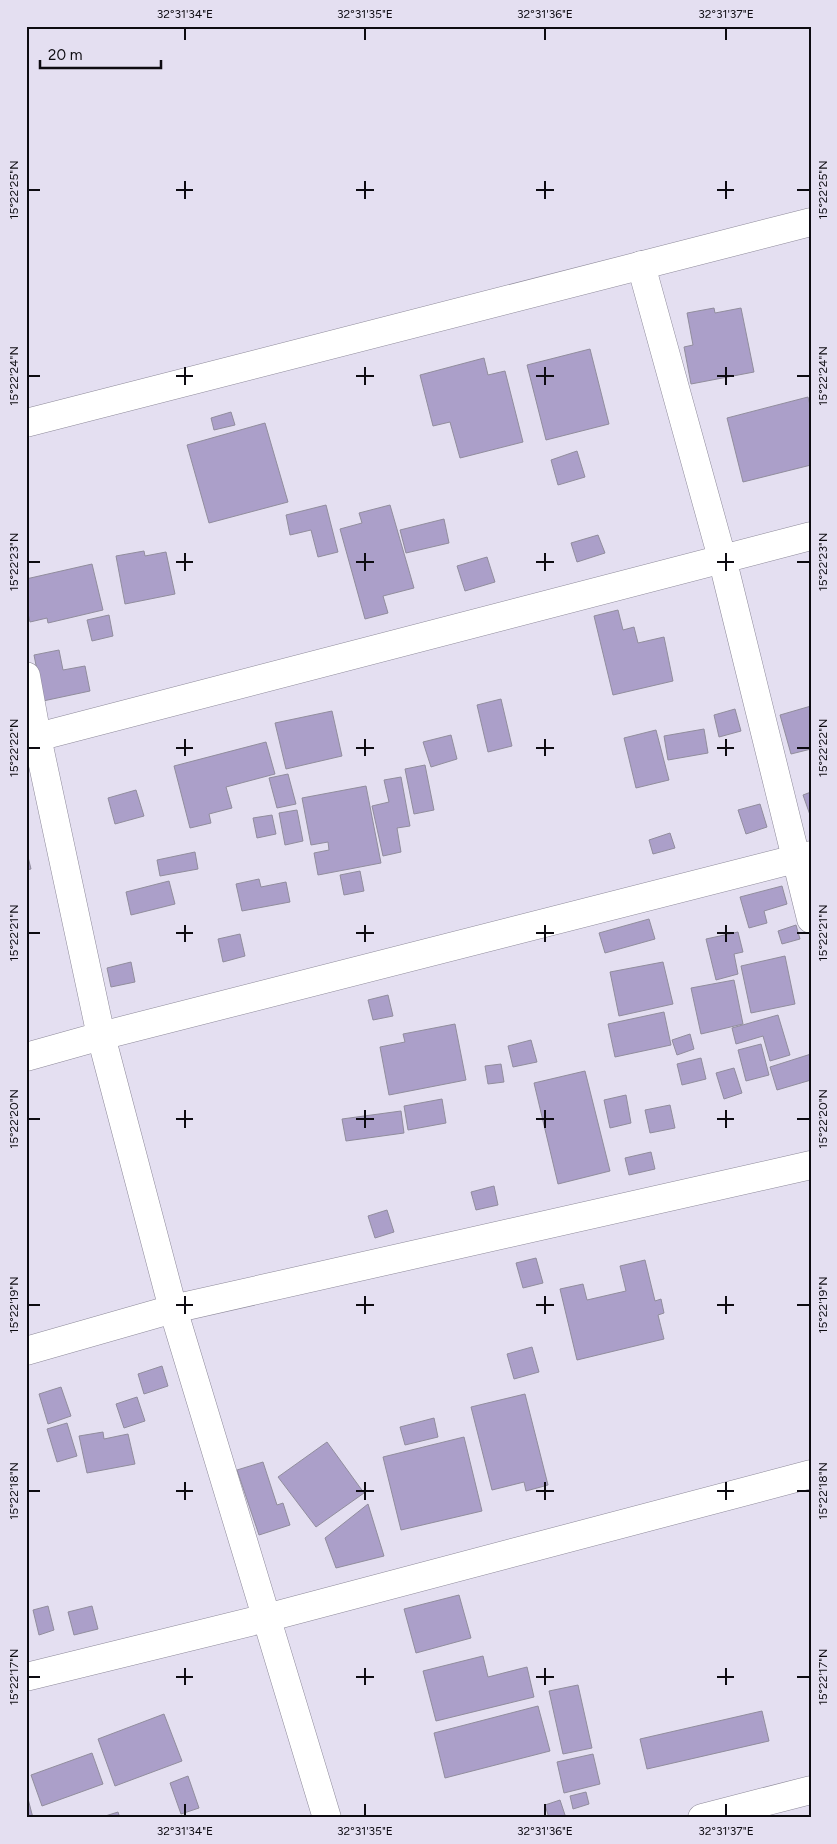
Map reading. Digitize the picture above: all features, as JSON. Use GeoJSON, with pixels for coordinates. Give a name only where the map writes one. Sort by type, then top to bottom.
{"type":"FeatureCollection","features":[{"type":"Feature","properties":{"kind":"street"},"geometry":{"type":"LineString","coordinates":[[26,423],[811,222]]}},
{"type":"Feature","properties":{"kind":"street"},"geometry":{"type":"LineString","coordinates":[[641,265],[803,857],[811,920]]}},
{"type":"Feature","properties":{"kind":"street"},"geometry":{"type":"LineString","coordinates":[[32,739],[811,536]]}},
{"type":"Feature","properties":{"kind":"street"},"geometry":{"type":"LineString","coordinates":[[26,676],[32,739],[102,1036],[173,1309],[327,1818]]}},
{"type":"Feature","properties":{"kind":"street"},"geometry":{"type":"LineString","coordinates":[[26,1057],[803,857]]}},
{"type":"Feature","properties":{"kind":"street"},"geometry":{"type":"LineString","coordinates":[[26,1351],[173,1309],[811,1165]]}},
{"type":"Feature","properties":{"kind":"street"},"geometry":{"type":"LineString","coordinates":[[26,1677],[266,1618],[811,1474]]}},
{"type":"Feature","properties":{"kind":"street"},"geometry":{"type":"LineString","coordinates":[[702,1818],[811,1790]]}},
{"type":"Feature","properties":{"kind":"building"},"geometry":{"type":"Polygon","coordinates":[[[714,308],[715,313],[741,308],[754,372],[691,384],[684,347],[693,345],[687,313],[714,308]]]}},
{"type":"Feature","properties":{"kind":"building"},"geometry":{"type":"Polygon","coordinates":[[[590,349],[609,424],[546,440],[527,365],[590,349]]]}},
{"type":"Feature","properties":{"kind":"building"},"geometry":{"type":"Polygon","coordinates":[[[484,358],[488,375],[505,371],[523,442],[460,458],[450,422],[433,426],[420,375],[484,358]]]}},
{"type":"Feature","properties":{"kind":"building"},"geometry":{"type":"Polygon","coordinates":[[[808,397],[811,409],[811,465],[743,482],[727,418],[808,397]]]}},
{"type":"Feature","properties":{"kind":"building"},"geometry":{"type":"Polygon","coordinates":[[[231,412],[235,425],[214,430],[211,418],[231,412]]]}},
{"type":"Feature","properties":{"kind":"building"},"geometry":{"type":"Polygon","coordinates":[[[265,423],[288,502],[209,523],[187,445],[265,423]]]}},
{"type":"Feature","properties":{"kind":"building"},"geometry":{"type":"Polygon","coordinates":[[[577,451],[585,477],[558,485],[551,460],[577,451]]]}},
{"type":"Feature","properties":{"kind":"building"},"geometry":{"type":"Polygon","coordinates":[[[326,505],[338,552],[318,557],[311,530],[290,535],[286,515],[326,505]]]}},
{"type":"Feature","properties":{"kind":"building"},"geometry":{"type":"Polygon","coordinates":[[[390,505],[414,588],[383,596],[388,613],[365,619],[340,529],[362,523],[359,513],[390,505]]]}},
{"type":"Feature","properties":{"kind":"building"},"geometry":{"type":"Polygon","coordinates":[[[444,519],[449,543],[406,553],[400,530],[444,519]]]}},
{"type":"Feature","properties":{"kind":"building"},"geometry":{"type":"Polygon","coordinates":[[[598,535],[605,553],[577,562],[571,543],[598,535]]]}},
{"type":"Feature","properties":{"kind":"building"},"geometry":{"type":"Polygon","coordinates":[[[144,551],[145,556],[166,552],[175,594],[125,604],[116,556],[144,551]]]}},
{"type":"Feature","properties":{"kind":"building"},"geometry":{"type":"Polygon","coordinates":[[[487,557],[495,582],[465,591],[457,566],[487,557]]]}},
{"type":"Feature","properties":{"kind":"building"},"geometry":{"type":"Polygon","coordinates":[[[92,564],[103,610],[48,623],[47,618],[30,622],[26,605],[26,579],[92,564]]]}},
{"type":"Feature","properties":{"kind":"building"},"geometry":{"type":"Polygon","coordinates":[[[618,610],[623,630],[634,627],[638,643],[664,637],[673,681],[613,695],[594,616],[618,610]]]}},
{"type":"Feature","properties":{"kind":"building"},"geometry":{"type":"Polygon","coordinates":[[[109,615],[113,636],[92,641],[87,620],[109,615]]]}},
{"type":"Feature","properties":{"kind":"building"},"geometry":{"type":"Polygon","coordinates":[[[59,650],[63,670],[85,666],[90,691],[43,701],[34,655],[59,650]]]}},
{"type":"Feature","properties":{"kind":"building"},"geometry":{"type":"Polygon","coordinates":[[[501,699],[512,746],[488,752],[477,705],[501,699]]]}},
{"type":"Feature","properties":{"kind":"building"},"geometry":{"type":"Polygon","coordinates":[[[811,706],[811,749],[791,754],[780,715],[811,706]]]}},
{"type":"Feature","properties":{"kind":"building"},"geometry":{"type":"Polygon","coordinates":[[[735,709],[741,731],[719,737],[714,715],[735,709]]]}},
{"type":"Feature","properties":{"kind":"building"},"geometry":{"type":"Polygon","coordinates":[[[332,711],[342,756],[286,769],[275,723],[332,711]]]}},
{"type":"Feature","properties":{"kind":"building"},"geometry":{"type":"Polygon","coordinates":[[[704,729],[708,753],[668,760],[664,736],[704,729]]]}},
{"type":"Feature","properties":{"kind":"building"},"geometry":{"type":"Polygon","coordinates":[[[656,730],[669,780],[636,788],[624,738],[656,730]]]}},
{"type":"Feature","properties":{"kind":"building"},"geometry":{"type":"Polygon","coordinates":[[[451,735],[457,759],[431,767],[423,742],[451,735]]]}},
{"type":"Feature","properties":{"kind":"building"},"geometry":{"type":"Polygon","coordinates":[[[266,742],[275,774],[226,787],[232,808],[209,814],[211,823],[190,828],[174,766],[266,742]]]}},
{"type":"Feature","properties":{"kind":"building"},"geometry":{"type":"Polygon","coordinates":[[[425,765],[434,810],[414,814],[405,769],[425,765]]]}},
{"type":"Feature","properties":{"kind":"building"},"geometry":{"type":"Polygon","coordinates":[[[288,774],[296,804],[277,808],[269,778],[288,774]]]}},
{"type":"Feature","properties":{"kind":"building"},"geometry":{"type":"Polygon","coordinates":[[[401,777],[410,826],[397,828],[401,852],[383,856],[372,806],[389,802],[384,780],[401,777]]]}},
{"type":"Feature","properties":{"kind":"building"},"geometry":{"type":"Polygon","coordinates":[[[366,786],[381,863],[318,875],[314,853],[329,850],[328,842],[311,845],[302,798],[366,786]]]}},
{"type":"Feature","properties":{"kind":"building"},"geometry":{"type":"Polygon","coordinates":[[[136,790],[144,816],[115,824],[108,798],[136,790]]]}},
{"type":"Feature","properties":{"kind":"building"},"geometry":{"type":"Polygon","coordinates":[[[811,792],[811,815],[810,815],[803,795],[811,792]]]}},
{"type":"Feature","properties":{"kind":"building"},"geometry":{"type":"Polygon","coordinates":[[[760,804],[767,827],[746,834],[738,810],[760,804]]]}},
{"type":"Feature","properties":{"kind":"building"},"geometry":{"type":"Polygon","coordinates":[[[297,810],[303,841],[285,845],[279,813],[297,810]]]}},
{"type":"Feature","properties":{"kind":"building"},"geometry":{"type":"Polygon","coordinates":[[[272,815],[276,834],[257,838],[253,818],[272,815]]]}},
{"type":"Feature","properties":{"kind":"building"},"geometry":{"type":"Polygon","coordinates":[[[670,833],[675,848],[653,854],[649,840],[670,833]]]}},
{"type":"Feature","properties":{"kind":"building"},"geometry":{"type":"Polygon","coordinates":[[[26,849],[31,869],[26,870],[26,849]]]}},
{"type":"Feature","properties":{"kind":"building"},"geometry":{"type":"Polygon","coordinates":[[[195,852],[198,869],[160,876],[157,860],[195,852]]]}},
{"type":"Feature","properties":{"kind":"building"},"geometry":{"type":"Polygon","coordinates":[[[360,871],[364,891],[344,895],[340,875],[360,871]]]}},
{"type":"Feature","properties":{"kind":"building"},"geometry":{"type":"Polygon","coordinates":[[[259,879],[261,887],[286,882],[290,902],[242,911],[236,884],[259,879]]]}},
{"type":"Feature","properties":{"kind":"building"},"geometry":{"type":"Polygon","coordinates":[[[169,881],[175,904],[131,915],[126,892],[169,881]]]}},
{"type":"Feature","properties":{"kind":"building"},"geometry":{"type":"Polygon","coordinates":[[[782,886],[787,904],[764,911],[767,923],[749,928],[740,897],[782,886]]]}},
{"type":"Feature","properties":{"kind":"building"},"geometry":{"type":"Polygon","coordinates":[[[649,919],[655,939],[605,953],[599,933],[649,919]]]}},
{"type":"Feature","properties":{"kind":"building"},"geometry":{"type":"Polygon","coordinates":[[[796,925],[800,939],[782,944],[778,931],[796,925]]]}},
{"type":"Feature","properties":{"kind":"building"},"geometry":{"type":"Polygon","coordinates":[[[738,932],[743,952],[734,954],[738,974],[716,980],[706,939],[738,932]]]}},
{"type":"Feature","properties":{"kind":"building"},"geometry":{"type":"Polygon","coordinates":[[[240,934],[245,956],[223,962],[218,939],[240,934]]]}},
{"type":"Feature","properties":{"kind":"building"},"geometry":{"type":"Polygon","coordinates":[[[785,956],[795,1004],[751,1013],[741,966],[785,956]]]}},
{"type":"Feature","properties":{"kind":"building"},"geometry":{"type":"Polygon","coordinates":[[[131,962],[135,982],[111,987],[107,968],[131,962]]]}},
{"type":"Feature","properties":{"kind":"building"},"geometry":{"type":"Polygon","coordinates":[[[663,962],[673,1004],[619,1016],[610,972],[663,962]]]}},
{"type":"Feature","properties":{"kind":"building"},"geometry":{"type":"Polygon","coordinates":[[[734,980],[743,1024],[701,1034],[691,988],[734,980]]]}},
{"type":"Feature","properties":{"kind":"building"},"geometry":{"type":"Polygon","coordinates":[[[388,995],[393,1016],[373,1020],[368,1000],[388,995]]]}},
{"type":"Feature","properties":{"kind":"building"},"geometry":{"type":"Polygon","coordinates":[[[664,1012],[671,1045],[615,1057],[608,1024],[664,1012]]]}},
{"type":"Feature","properties":{"kind":"building"},"geometry":{"type":"Polygon","coordinates":[[[778,1015],[790,1055],[770,1061],[763,1036],[736,1044],[732,1028],[778,1015]]]}},
{"type":"Feature","properties":{"kind":"building"},"geometry":{"type":"Polygon","coordinates":[[[455,1024],[466,1080],[389,1095],[380,1047],[405,1042],[403,1034],[455,1024]]]}},
{"type":"Feature","properties":{"kind":"building"},"geometry":{"type":"Polygon","coordinates":[[[690,1034],[694,1049],[677,1055],[672,1040],[690,1034]]]}},
{"type":"Feature","properties":{"kind":"building"},"geometry":{"type":"Polygon","coordinates":[[[531,1040],[537,1062],[513,1067],[508,1046],[531,1040]]]}},
{"type":"Feature","properties":{"kind":"building"},"geometry":{"type":"Polygon","coordinates":[[[761,1044],[769,1075],[746,1081],[738,1050],[761,1044]]]}},
{"type":"Feature","properties":{"kind":"building"},"geometry":{"type":"Polygon","coordinates":[[[811,1054],[811,1080],[777,1090],[770,1067],[811,1054]]]}},
{"type":"Feature","properties":{"kind":"building"},"geometry":{"type":"Polygon","coordinates":[[[701,1058],[706,1079],[682,1085],[677,1064],[701,1058]]]}},
{"type":"Feature","properties":{"kind":"building"},"geometry":{"type":"Polygon","coordinates":[[[501,1064],[504,1082],[488,1084],[485,1066],[501,1064]]]}},
{"type":"Feature","properties":{"kind":"building"},"geometry":{"type":"Polygon","coordinates":[[[734,1068],[742,1093],[724,1099],[716,1073],[734,1068]]]}},
{"type":"Feature","properties":{"kind":"building"},"geometry":{"type":"Polygon","coordinates":[[[585,1071],[610,1171],[558,1184],[534,1083],[585,1071]]]}},
{"type":"Feature","properties":{"kind":"building"},"geometry":{"type":"Polygon","coordinates":[[[626,1095],[631,1123],[610,1128],[604,1100],[626,1095]]]}},
{"type":"Feature","properties":{"kind":"building"},"geometry":{"type":"Polygon","coordinates":[[[442,1099],[446,1123],[408,1130],[404,1106],[442,1099]]]}},
{"type":"Feature","properties":{"kind":"building"},"geometry":{"type":"Polygon","coordinates":[[[670,1105],[675,1128],[650,1133],[645,1110],[670,1105]]]}},
{"type":"Feature","properties":{"kind":"building"},"geometry":{"type":"Polygon","coordinates":[[[401,1111],[404,1133],[346,1141],[342,1119],[401,1111]]]}},
{"type":"Feature","properties":{"kind":"building"},"geometry":{"type":"Polygon","coordinates":[[[651,1152],[655,1169],[629,1175],[625,1158],[651,1152]]]}},
{"type":"Feature","properties":{"kind":"building"},"geometry":{"type":"Polygon","coordinates":[[[494,1186],[498,1205],[476,1210],[471,1192],[494,1186]]]}},
{"type":"Feature","properties":{"kind":"building"},"geometry":{"type":"Polygon","coordinates":[[[387,1210],[394,1232],[375,1238],[368,1216],[387,1210]]]}},
{"type":"Feature","properties":{"kind":"building"},"geometry":{"type":"Polygon","coordinates":[[[536,1258],[543,1283],[523,1288],[516,1263],[536,1258]]]}},
{"type":"Feature","properties":{"kind":"building"},"geometry":{"type":"Polygon","coordinates":[[[645,1260],[655,1301],[661,1299],[664,1313],[658,1315],[664,1339],[577,1360],[560,1289],[583,1284],[587,1300],[626,1291],[620,1266],[645,1260]]]}},
{"type":"Feature","properties":{"kind":"building"},"geometry":{"type":"Polygon","coordinates":[[[532,1347],[539,1372],[514,1379],[507,1354],[532,1347]]]}},
{"type":"Feature","properties":{"kind":"building"},"geometry":{"type":"Polygon","coordinates":[[[162,1366],[168,1386],[144,1394],[138,1374],[162,1366]]]}},
{"type":"Feature","properties":{"kind":"building"},"geometry":{"type":"Polygon","coordinates":[[[61,1387],[71,1416],[48,1424],[39,1394],[61,1387]]]}},
{"type":"Feature","properties":{"kind":"building"},"geometry":{"type":"Polygon","coordinates":[[[525,1394],[548,1485],[526,1491],[524,1482],[492,1490],[471,1407],[525,1394]]]}},
{"type":"Feature","properties":{"kind":"building"},"geometry":{"type":"Polygon","coordinates":[[[137,1397],[145,1421],[124,1428],[116,1404],[137,1397]]]}},
{"type":"Feature","properties":{"kind":"building"},"geometry":{"type":"Polygon","coordinates":[[[434,1418],[438,1437],[405,1445],[400,1427],[434,1418]]]}},
{"type":"Feature","properties":{"kind":"building"},"geometry":{"type":"Polygon","coordinates":[[[67,1423],[77,1456],[57,1462],[47,1429],[67,1423]]]}},
{"type":"Feature","properties":{"kind":"building"},"geometry":{"type":"Polygon","coordinates":[[[103,1432],[104,1439],[128,1434],[135,1464],[87,1473],[79,1436],[103,1432]]]}},
{"type":"Feature","properties":{"kind":"building"},"geometry":{"type":"Polygon","coordinates":[[[464,1437],[482,1511],[401,1530],[383,1457],[464,1437]]]}},
{"type":"Feature","properties":{"kind":"building"},"geometry":{"type":"Polygon","coordinates":[[[327,1442],[364,1493],[316,1527],[278,1477],[327,1442]]]}},
{"type":"Feature","properties":{"kind":"building"},"geometry":{"type":"Polygon","coordinates":[[[263,1462],[277,1505],[283,1503],[290,1525],[259,1535],[237,1470],[263,1462]]]}},
{"type":"Feature","properties":{"kind":"building"},"geometry":{"type":"Polygon","coordinates":[[[368,1504],[384,1556],[336,1568],[325,1538],[368,1504]]]}},
{"type":"Feature","properties":{"kind":"building"},"geometry":{"type":"Polygon","coordinates":[[[459,1595],[471,1638],[416,1653],[404,1609],[459,1595]]]}},
{"type":"Feature","properties":{"kind":"building"},"geometry":{"type":"Polygon","coordinates":[[[48,1606],[54,1630],[39,1635],[33,1610],[48,1606]]]}},
{"type":"Feature","properties":{"kind":"building"},"geometry":{"type":"Polygon","coordinates":[[[92,1606],[98,1629],[74,1635],[68,1612],[92,1606]]]}},
{"type":"Feature","properties":{"kind":"building"},"geometry":{"type":"Polygon","coordinates":[[[483,1656],[488,1677],[527,1667],[534,1697],[436,1721],[423,1671],[483,1656]]]}},
{"type":"Feature","properties":{"kind":"building"},"geometry":{"type":"Polygon","coordinates":[[[578,1685],[592,1748],[563,1754],[549,1691],[578,1685]]]}},
{"type":"Feature","properties":{"kind":"building"},"geometry":{"type":"Polygon","coordinates":[[[538,1706],[550,1751],[445,1778],[434,1733],[538,1706]]]}},
{"type":"Feature","properties":{"kind":"building"},"geometry":{"type":"Polygon","coordinates":[[[762,1711],[769,1741],[647,1769],[640,1739],[762,1711]]]}},
{"type":"Feature","properties":{"kind":"building"},"geometry":{"type":"Polygon","coordinates":[[[164,1714],[182,1761],[115,1786],[98,1739],[164,1714]]]}},
{"type":"Feature","properties":{"kind":"building"},"geometry":{"type":"Polygon","coordinates":[[[92,1753],[103,1784],[42,1806],[31,1775],[92,1753]]]}},
{"type":"Feature","properties":{"kind":"building"},"geometry":{"type":"Polygon","coordinates":[[[593,1754],[600,1784],[564,1793],[557,1762],[593,1754]]]}},
{"type":"Feature","properties":{"kind":"building"},"geometry":{"type":"Polygon","coordinates":[[[188,1776],[199,1808],[181,1814],[170,1783],[188,1776]]]}},
{"type":"Feature","properties":{"kind":"building"},"geometry":{"type":"Polygon","coordinates":[[[26,1791],[33,1818],[26,1818],[26,1791]]]}},
{"type":"Feature","properties":{"kind":"building"},"geometry":{"type":"Polygon","coordinates":[[[586,1792],[589,1804],[573,1809],[570,1796],[586,1792]]]}},
{"type":"Feature","properties":{"kind":"building"},"geometry":{"type":"Polygon","coordinates":[[[560,1800],[566,1818],[549,1818],[545,1805],[560,1800]]]}},
{"type":"Feature","properties":{"kind":"building"},"geometry":{"type":"Polygon","coordinates":[[[118,1812],[120,1818],[99,1818],[118,1812]]]}}]}
